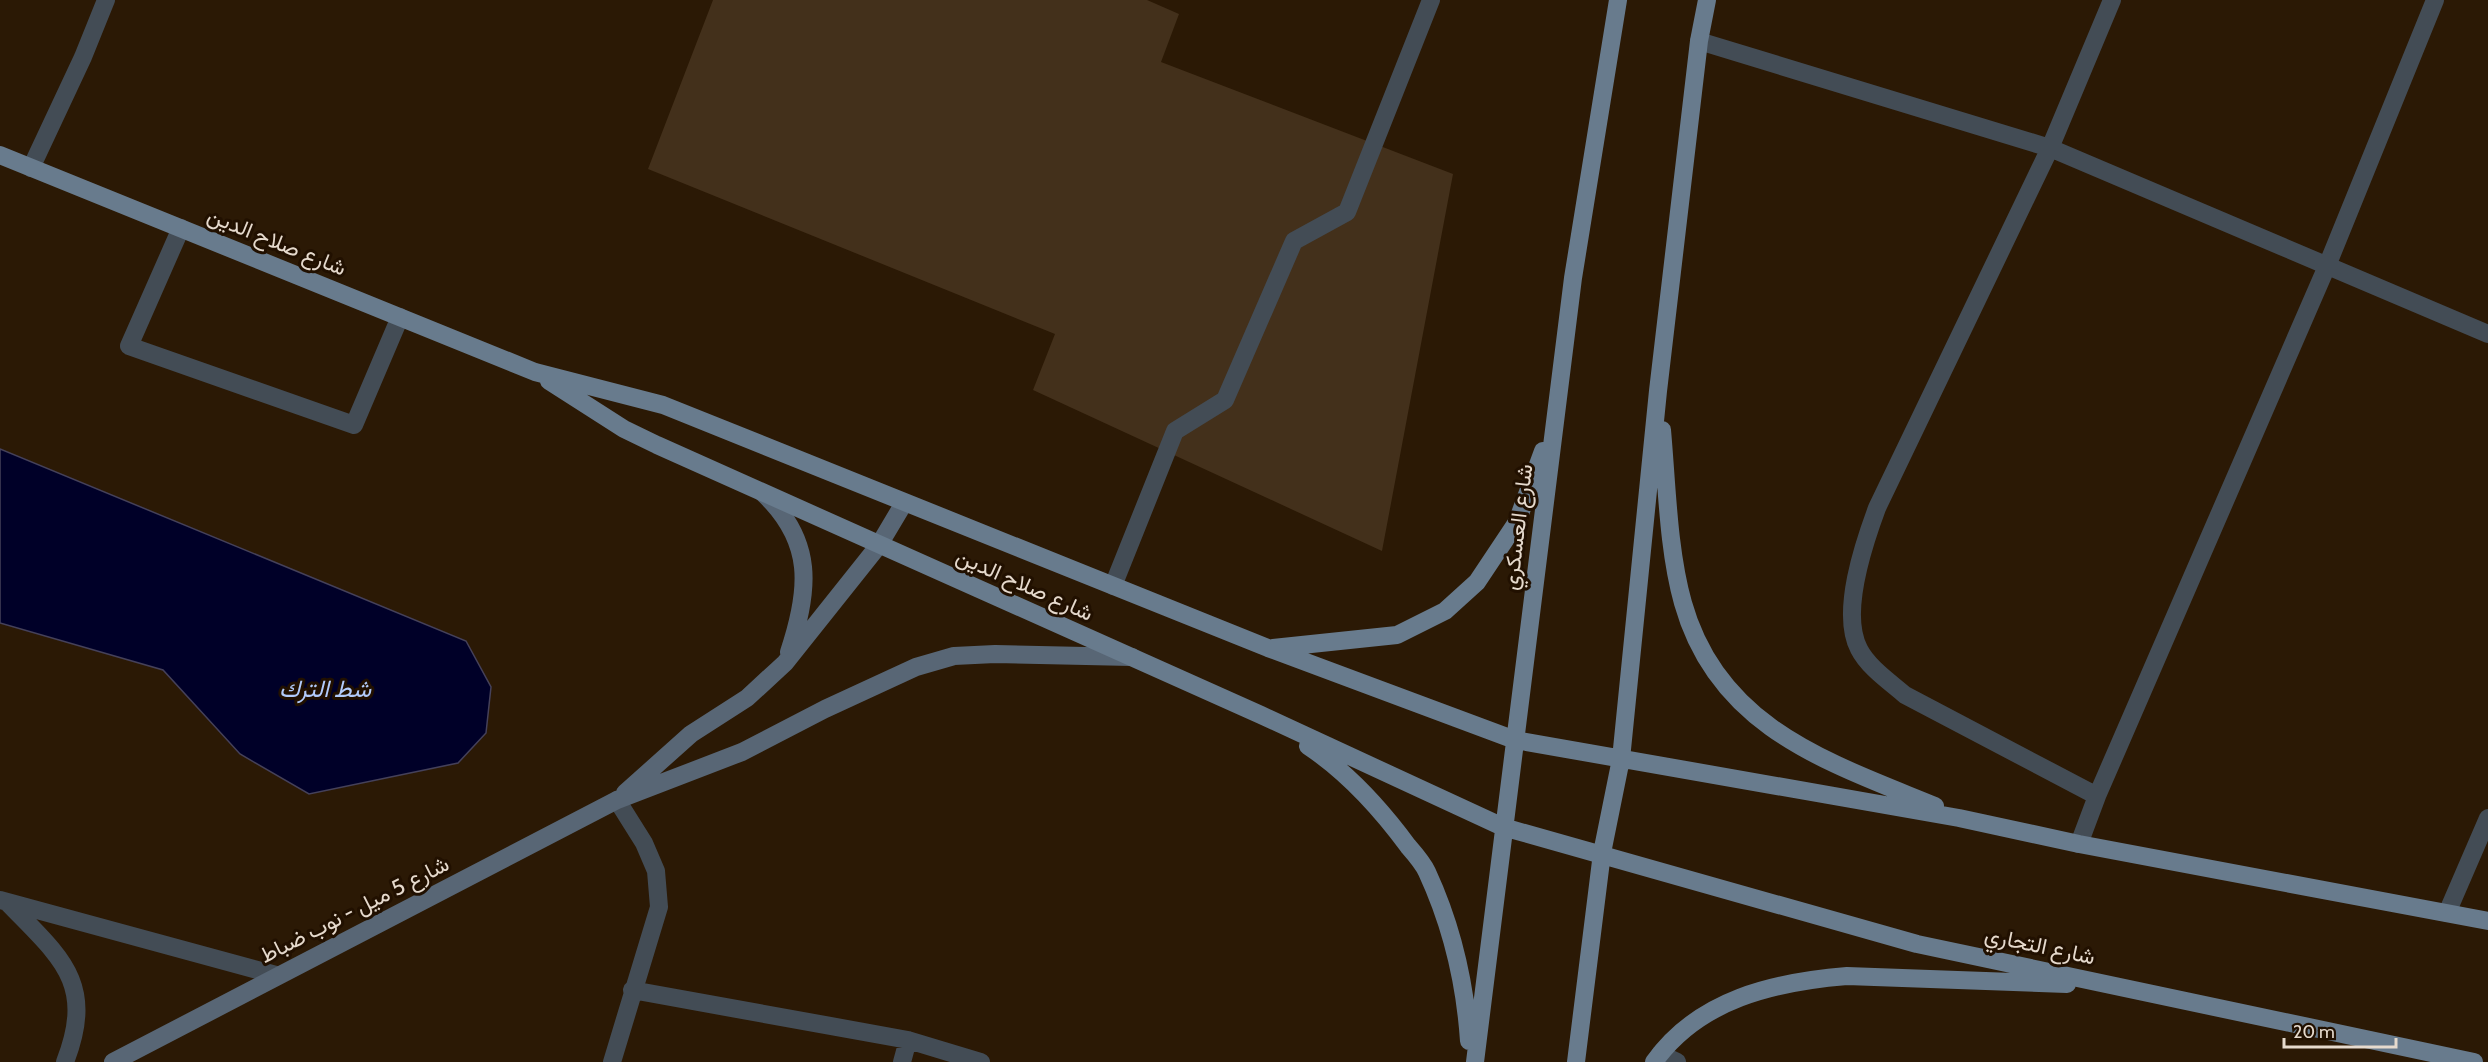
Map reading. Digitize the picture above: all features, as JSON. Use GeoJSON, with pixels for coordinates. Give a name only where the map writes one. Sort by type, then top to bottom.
{"type":"FeatureCollection","features":[{"type":"Feature","properties":{"kind":"main road","name":"شارع العسكري"},"geometry":{"type":"LineString","coordinates":[[1473,1062],[1573,278],[1618,0]]}},
{"type":"Feature","properties":{"kind":"main road"},"geometry":{"type":"LineString","coordinates":[[1576,1062],[1602,853],[1621,759],[1658,391],[1699,41],[1707,0]]}},
{"type":"Feature","properties":{"kind":"main road","name":"شارع صلاح الدين"},"geometry":{"type":"LineString","coordinates":[[0,155],[535,372],[663,405],[1268,648],[1515,740],[1621,759]]}},
{"type":"Feature","properties":{"kind":"main road"},"geometry":{"type":"LineString","coordinates":[[1268,648],[1397,635],[1445,611],[1478,582],[1517,522],[1541,458],[1573,278]]}},
{"type":"Feature","properties":{"kind":"main road","name":"شارع صلاح الدين"},"geometry":{"type":"LineString","coordinates":[[535,372],[624,429],[1261,715],[1503,827]]}},
{"type":"Feature","properties":{"kind":"main road"},"geometry":{"type":"LineString","coordinates":[[1658,391],[1673,539],[1683,602],[1692,629],[1720,676],[1755,716],[1794,744],[1818,757],[1970,821]]}},
{"type":"Feature","properties":{"kind":"main road"},"geometry":{"type":"LineString","coordinates":[[762,492],[779,508],[792,526],[804,565],[802,608],[785,663]]}},
{"type":"Feature","properties":{"kind":"main road"},"geometry":{"type":"LineString","coordinates":[[618,801],[691,734],[747,698],[785,663],[879,545],[904,503]]}},
{"type":"Feature","properties":{"kind":"main road"},"geometry":{"type":"LineString","coordinates":[[618,801],[742,752],[825,709],[896,676],[954,656],[995,654],[1132,657]]}},
{"type":"Feature","properties":{"kind":"main road"},"geometry":{"type":"LineString","coordinates":[[1261,715],[1328,759],[1369,797],[1426,870],[1453,939],[1466,994],[1473,1062]]}},
{"type":"Feature","properties":{"kind":"main road"},"geometry":{"type":"LineString","coordinates":[[1621,759],[1970,821],[2079,844],[2488,921]]}},
{"type":"Feature","properties":{"kind":"main road","name":"شارع 5 ميل - نوب ضباط"},"geometry":{"type":"LineString","coordinates":[[113,1062],[276,975],[618,801]]}},
{"type":"Feature","properties":{"kind":"main road","name":"شارع التجاري"},"geometry":{"type":"LineString","coordinates":[[1503,827],[1602,853],[1917,944],[2474,1062]]}},
{"type":"Feature","properties":{"kind":"main road"},"geometry":{"type":"LineString","coordinates":[[1657,1058],[1699,1016],[1752,993],[1811,979],[1847,976],[2117,986]]}},
{"type":"Feature","properties":{"kind":"street"},"geometry":{"type":"LineString","coordinates":[[32,168],[83,57],[106,0]]}},
{"type":"Feature","properties":{"kind":"street"},"geometry":{"type":"LineString","coordinates":[[1113,586],[1175,431],[1225,400],[1294,241],[1347,212],[1431,0]]}},
{"type":"Feature","properties":{"kind":"street"},"geometry":{"type":"LineString","coordinates":[[2097,796],[1905,695],[1880,674],[1858,649],[1853,601],[1860,553],[1876,508],[2050,148],[2112,0]]}},
{"type":"Feature","properties":{"kind":"street"},"geometry":{"type":"LineString","coordinates":[[2079,844],[2097,796],[2327,266],[2434,0]]}},
{"type":"Feature","properties":{"kind":"street"},"geometry":{"type":"LineString","coordinates":[[1699,41],[2050,148],[2488,334]]}},
{"type":"Feature","properties":{"kind":"street"},"geometry":{"type":"LineString","coordinates":[[181,228],[129,346],[354,425],[400,317]]}},
{"type":"Feature","properties":{"kind":"street"},"geometry":{"type":"LineString","coordinates":[[612,1062],[659,907],[656,871],[644,843],[618,801]]}},
{"type":"Feature","properties":{"kind":"street"},"geometry":{"type":"LineString","coordinates":[[2447,913],[2488,818]]}},
{"type":"Feature","properties":{"kind":"street"},"geometry":{"type":"LineString","coordinates":[[4,901],[276,975]]}},
{"type":"Feature","properties":{"kind":"street"},"geometry":{"type":"LineString","coordinates":[[4,901],[59,956],[75,987],[77,1008],[74,1036],[65,1062]]}},
{"type":"Feature","properties":{"kind":"street"},"geometry":{"type":"LineString","coordinates":[[632,990],[908,1040],[981,1062]]}},
{"type":"Feature","properties":{"kind":"street"},"geometry":{"type":"LineString","coordinates":[[902,1062],[908,1040]]}},
{"type":"Feature","properties":{"kind":"street"},"geometry":{"type":"LineString","coordinates":[[1657,1058],[1677,1062]]}},
{"type":"Feature","properties":{"kind":"water","name":"شط الترك"},"geometry":{"type":"Polygon","coordinates":[[[0,449],[466,641],[491,687],[486,733],[458,763],[309,794],[240,754],[163,670],[0,623],[0,449]]]}},
{"type":"Feature","properties":{"kind":"building"},"geometry":{"type":"Polygon","coordinates":[[[713,0],[1147,0],[1179,14],[1161,62],[1453,174],[1382,551],[1033,390],[1055,334],[648,169],[713,0]]]}}]}
